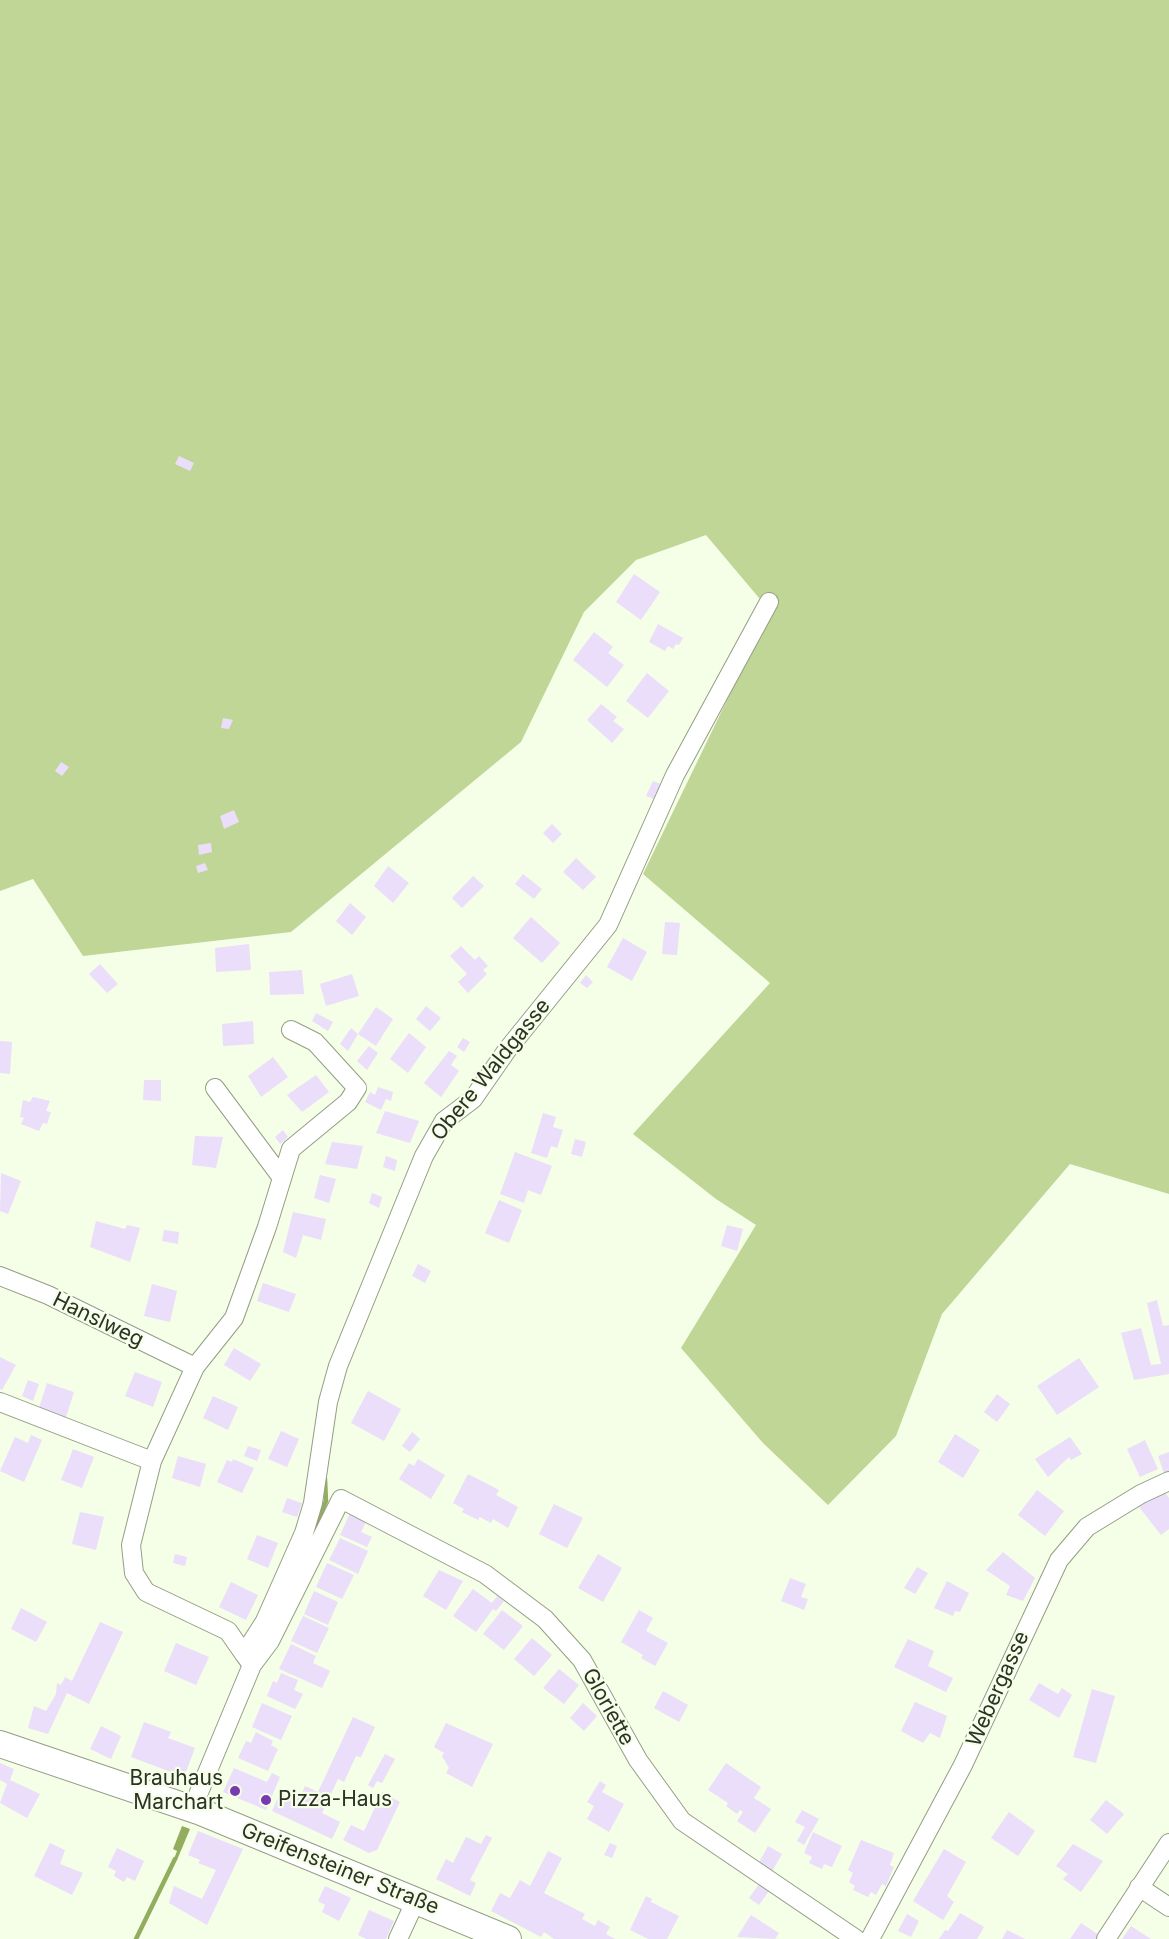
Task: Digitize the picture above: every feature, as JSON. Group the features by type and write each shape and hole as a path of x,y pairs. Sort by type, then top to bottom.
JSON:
{"main road":[{"name":"Greifensteiner Straße","path":"0,1743 192,1809 508,1939"}],"street":[{"name":"Obere Waldgasse","path":"192,1809 248,1660 304,1533 313,1503 328,1402 338,1366 423,1156 444,1121 473,1099 507,1050 609,925 675,775 769,602"},
{"path":"248,1660 228,1631 146,1592 134,1573 131,1545 152,1461 195,1367 234,1318 291,1149 348,1102 357,1088 315,1042 291,1030"},
{"path":"215,1088 282,1178"},
{"name":"Hanslweg","path":"0,1276 48,1295 195,1367"},
{"path":"0,1402 152,1461"},
{"name":"Webergasse","path":"870,1939 963,1766 1059,1560 1087,1527 1141,1494 1169,1481"},
{"name":"Obere Waldgasse","path":"248,1660 270,1641 341,1499"},
{"name":"Gloriette","path":"341,1499 484,1574 545,1619 582,1660 638,1760 682,1821 856,1939"},
{"path":"1106,1939 1169,1843"},
{"path":"1139,1887 1169,1907"},
{"path":"398,1939 416,1900"}],"shaded area":[{"path":"0,0 1169,0 1169,1194 1070,1164 942,1314 896,1436 828,1505 763,1443 681,1348 756,1225 716,1199 633,1134 770,983 643,874 770,611 706,535 636,560 584,612 521,742 291,932 83,956 33,879 0,891"},
{"path":"182,1826 190,1829 177,1860 174,1859 177,1851 173,1849"}],"building":[{"path":"179,456 194,463 190,471 175,464"},
{"path":"634,574 660,592 641,620 616,602"},
{"path":"658,624 683,638 679,645 676,644 673,649 668,646 665,651 649,642"},
{"path":"594,632 613,647 608,653 624,665 607,687 573,660"},
{"path":"647,673 669,691 648,718 626,701"},
{"path":"601,704 617,717 613,721 624,729 612,743 587,720"},
{"path":"223,718 233,720 229,729 221,728"},
{"path":"61,762 69,767 62,776 55,771"},
{"path":"653,781 666,786 659,801 646,796"},
{"path":"234,810 239,822 224,829 220,816"},
{"path":"552,824 562,834 553,843 543,833"},
{"path":"211,843 212,852 199,855 198,845"},
{"path":"576,858 596,877 583,890 563,872"},
{"path":"205,863 208,870 198,873 196,866"},
{"path":"388,866 409,883 393,903 374,886"},
{"path":"523,874 542,889 534,899 515,884"},
{"path":"473,876 484,886 462,908 452,898"},
{"path":"350,903 366,917 352,935 336,921"},
{"path":"531,917 560,943 542,963 513,938"},
{"path":"665,922 680,923 677,955 662,954"},
{"path":"623,938 647,952 632,981 607,967"},
{"path":"249,944 251,970 216,972 215,948"},
{"path":"461,946 475,960 479,956 488,966 483,970 487,974 468,993 458,982 467,974 450,956"},
{"path":"100,964 118,984 107,993 89,974"},
{"path":"302,970 304,994 270,995 269,972"},
{"path":"352,974 359,996 326,1006 320,984"},
{"path":"586,975 593,982 587,988 580,983"},
{"path":"426,1006 441,1018 430,1031 416,1019"},
{"path":"376,1007 393,1019 376,1046 358,1034"},
{"path":"316,1013 333,1022 328,1031 312,1021"},
{"path":"253,1021 254,1044 223,1046 222,1024"},
{"path":"351,1028 358,1034 348,1051 340,1044"},
{"path":"409,1033 426,1047 408,1073 390,1059"},
{"path":"463,1038 470,1042 464,1052 457,1047"},
{"path":"0,1041 12,1042 10,1074 0,1073"},
{"path":"369,1046 378,1053 367,1070 357,1061"},
{"path":"449,1051 457,1056 451,1065 459,1071 441,1097 424,1083"},
{"path":"273,1057 288,1077 261,1097 248,1076"},
{"path":"316,1075 329,1092 302,1112 287,1095"},
{"path":"144,1080 161,1080 161,1101 143,1100"},
{"path":"378,1087 393,1092 391,1101 386,1099 381,1110 365,1102 370,1092 375,1095"},
{"path":"33,1097 50,1101 46,1111 51,1112 47,1124 43,1123 39,1131 21,1124 24,1118 20,1117 23,1100 30,1102"},
{"path":"385,1111 419,1121 410,1143 376,1133"},
{"path":"543,1113 556,1117 553,1127 563,1130 557,1148 551,1146 547,1158 531,1153"},
{"path":"283,1130 288,1137 280,1144 275,1137"},
{"path":"195,1136 223,1137 216,1168 192,1165"},
{"path":"575,1139 586,1142 582,1157 571,1154"},
{"path":"332,1142 363,1146 357,1169 325,1164"},
{"path":"515,1152 552,1166 541,1195 528,1190 524,1203 500,1194"},
{"path":"386,1156 397,1160 395,1171 383,1167"},
{"path":"1,1173 21,1181 8,1214 0,1211"},
{"path":"320,1175 336,1179 329,1203 314,1198"},
{"path":"372,1193 382,1197 379,1208 369,1203"},
{"path":"499,1200 522,1210 509,1243 485,1233"},
{"path":"293,1212 326,1219 321,1240 303,1235 296,1258 283,1252"},
{"path":"96,1221 125,1229 127,1225 140,1228 130,1262 90,1247"},
{"path":"727,1225 743,1229 737,1251 721,1246"},
{"path":"164,1230 179,1232 178,1244 162,1241"},
{"path":"418,1264 431,1271 425,1283 412,1276"},
{"path":"263,1283 296,1294 289,1312 257,1301"},
{"path":"152,1284 177,1291 170,1322 144,1316"},
{"path":"1157,1300 1163,1326 1169,1325 1169,1374 1134,1380 1121,1333 1141,1328 1151,1365 1161,1364 1147,1303"},
{"path":"234,1348 261,1364 250,1381 224,1365"},
{"path":"0,1357 16,1365 2,1390 0,1389"},
{"path":"1079,1358 1099,1387 1057,1415 1037,1386"},
{"path":"135,1372 162,1382 153,1407 125,1396"},
{"path":"28,1380 39,1384 33,1401 22,1396"},
{"path":"47,1383 74,1392 65,1420 38,1411"},
{"path":"368,1391 401,1409 384,1441 351,1423"},
{"path":"997,1394 1010,1404 997,1422 984,1412"},
{"path":"213,1396 238,1407 228,1430 203,1418"},
{"path":"281,1431 299,1439 287,1467 268,1459"},
{"path":"412,1432 420,1439 410,1452 402,1446"},
{"path":"955,1434 980,1450 963,1478 938,1462"},
{"path":"31,1435 42,1440 24,1482 0,1471 15,1437 28,1443"},
{"path":"1070,1437 1082,1454 1071,1460 1069,1457 1048,1477 1035,1459"},
{"path":"1145,1440 1158,1469 1140,1477 1127,1449"},
{"path":"248,1446 261,1450 257,1461 244,1456"},
{"path":"73,1449 94,1457 82,1488 61,1480"},
{"path":"1169,1452 1169,1471 1164,1473 1158,1456"},
{"path":"178,1456 206,1464 200,1487 172,1478"},
{"path":"233,1459 254,1468 242,1493 217,1482 227,1460 232,1462"},
{"path":"418,1459 445,1475 431,1499 399,1479 409,1463 414,1466"},
{"path":"468,1474 499,1490 496,1495 518,1507 508,1528 493,1519 491,1523 480,1517 478,1520 462,1512 464,1509 453,1503"},
{"path":"1162,1489 1169,1498 1169,1529 1161,1535 1139,1507"},
{"path":"1037,1490 1064,1511 1045,1536 1018,1515"},
{"path":"287,1498 302,1503 297,1517 282,1512"},
{"path":"554,1504 583,1518 567,1548 539,1534"},
{"path":"80,1512 104,1517 96,1550 72,1544"},
{"path":"350,1513 367,1520 361,1532 372,1537 367,1547 340,1535"},
{"path":"257,1535 278,1543 268,1568 247,1559"},
{"path":"340,1538 368,1551 358,1574 329,1560"},
{"path":"1003,1552 1035,1578 1023,1601 1006,1595 1010,1586 986,1570"},
{"path":"175,1554 187,1557 185,1566 173,1563"},
{"path":"598,1554 622,1568 603,1602 578,1588"},
{"path":"327,1563 354,1575 342,1599 316,1587"},
{"path":"917,1567 928,1573 915,1594 904,1588"},
{"path":"439,1570 463,1581 446,1610 423,1596"},
{"path":"790,1578 806,1584 801,1597 808,1599 804,1610 781,1601"},
{"path":"947,1581 969,1593 960,1612 955,1611 953,1616 934,1608"},
{"path":"231,1582 258,1595 246,1620 219,1607"},
{"path":"473,1589 492,1603 497,1596 504,1601 496,1611 493,1609 476,1632 453,1616"},
{"path":"314,1591 338,1602 328,1625 304,1614"},
{"path":"21,1608 47,1622 36,1642 11,1629"},
{"path":"502,1610 523,1626 504,1650 483,1634"},
{"path":"639,1610 653,1618 646,1631 668,1643 655,1666 641,1658 643,1655 621,1642"},
{"path":"303,1616 329,1628 317,1653 291,1641"},
{"path":"100,1622 123,1632 89,1704 67,1693 48,1734 28,1728 34,1706 46,1711 56,1694 57,1683 61,1685 65,1677 72,1681"},
{"path":"532,1638 552,1655 534,1676 514,1659"},
{"path":"908,1639 934,1651 928,1666 953,1678 946,1692 894,1667"},
{"path":"176,1643 209,1657 196,1685 164,1671"},
{"path":"291,1644 316,1656 313,1663 330,1671 322,1688 279,1669"},
{"path":"559,1669 579,1685 564,1704 543,1688"},
{"path":"281,1673 298,1680 294,1690 303,1694 295,1709 267,1696 273,1681 277,1683"},
{"path":"1039,1683 1058,1694 1062,1688 1072,1695 1059,1718 1029,1700"},
{"path":"1092,1689 1115,1696 1096,1763 1073,1757"},
{"path":"663,1691 688,1705 679,1722 654,1708"},
{"path":"915,1702 947,1716 940,1738 930,1733 923,1743 901,1731"},
{"path":"262,1703 292,1716 281,1740 252,1727"},
{"path":"583,1703 597,1716 584,1731 570,1718"},
{"path":"353,1717 375,1727 361,1757 356,1756 344,1782 338,1779 322,1813 340,1822 332,1839 272,1811 279,1795 293,1802 296,1796 300,1797 305,1786 318,1792"},
{"path":"144,1722 171,1732 168,1738 195,1748 184,1777 131,1757"},
{"path":"446,1723 493,1744 472,1787 446,1773 449,1768 442,1756 444,1753 434,1747"},
{"path":"101,1726 121,1736 111,1759 90,1749"},
{"path":"256,1732 273,1741 271,1745 278,1749 268,1771 238,1758 246,1741 251,1743"},
{"path":"385,1754 395,1759 382,1783 377,1781 373,1788 368,1785"},
{"path":"0,1763 14,1769 10,1780 40,1794 27,1818 0,1803 7,1784 0,1780"},
{"path":"726,1763 761,1787 754,1798 771,1809 755,1833 737,1821 743,1812 740,1810 737,1814 726,1806 728,1803 708,1790"},
{"path":"234,1768 267,1782 272,1773 280,1777 266,1810 223,1792"},
{"path":"600,1781 606,1785 602,1792 624,1804 609,1832 587,1819 594,1806 587,1802"},
{"path":"382,1792 400,1802 377,1850 369,1853 343,1840 351,1825 364,1831"},
{"path":"1106,1800 1124,1814 1107,1834 1090,1820"},
{"path":"802,1810 819,1819 804,1845 797,1841 805,1827 795,1822"},
{"path":"1009,1812 1035,1831 1018,1856 991,1838"},
{"path":"198,1831 243,1849 207,1925 169,1903 174,1886 202,1899 216,1870 198,1863 200,1860 188,1855"},
{"path":"813,1832 842,1846 832,1867 824,1864 822,1869 809,1863 812,1857 804,1853"},
{"path":"486,1835 492,1838 470,1880 476,1883 470,1896 436,1879 446,1859 453,1863 466,1837 481,1844"},
{"path":"861,1840 894,1853 890,1865 894,1867 886,1886 882,1884 876,1895 871,1892 868,1897 853,1890 855,1886 849,1882 853,1873 848,1870"},
{"path":"50,1843 65,1850 60,1864 83,1873 72,1895 34,1876"},
{"path":"610,1843 617,1846 612,1858 604,1855"},
{"path":"1073,1844 1103,1861 1081,1892 1063,1879 1068,1874 1056,1866"},
{"path":"768,1846 782,1854 771,1873 757,1866"},
{"path":"117,1848 144,1861 135,1881 127,1877 124,1882 114,1876 116,1871 108,1867"},
{"path":"944,1849 966,1862 947,1896 954,1902 943,1920 913,1901"},
{"path":"548,1851 562,1858 544,1893 585,1914 582,1919 595,1926 598,1920 610,1927 606,1934 615,1939 554,1939 544,1932 541,1937 491,1911 500,1893 510,1898 520,1880 530,1886"},
{"path":"759,1884 769,1891 759,1905 749,1898"},
{"path":"325,1886 351,1898 339,1921 322,1912 325,1905 318,1901"},
{"path":"646,1896 652,1899 651,1902 679,1916 667,1939 648,1939 630,1930"},
{"path":"369,1910 394,1921 386,1939 366,1939 358,1935"},
{"path":"960,1913 984,1927 977,1939 939,1939 945,1930 948,1931"},
{"path":"907,1914 919,1921 911,1937 898,1931"},
{"path":"751,1915 779,1933 775,1939 737,1937"},
{"path":"1081,1923 1099,1935 1096,1939 1070,1939"},
{"path":"1131,1926 1151,1939 1122,1939"},
{"path":"1007,1930 1025,1939 1002,1939"}],"waterway":[{"path":"312,1536 326,1501 325,1479"},
{"path":"136,1939 175,1859"}],"place":[{"name":"Brauhaus Marchart","path":"235,1791"},
{"name":"Pizza-Haus","path":"266,1800"}]}
